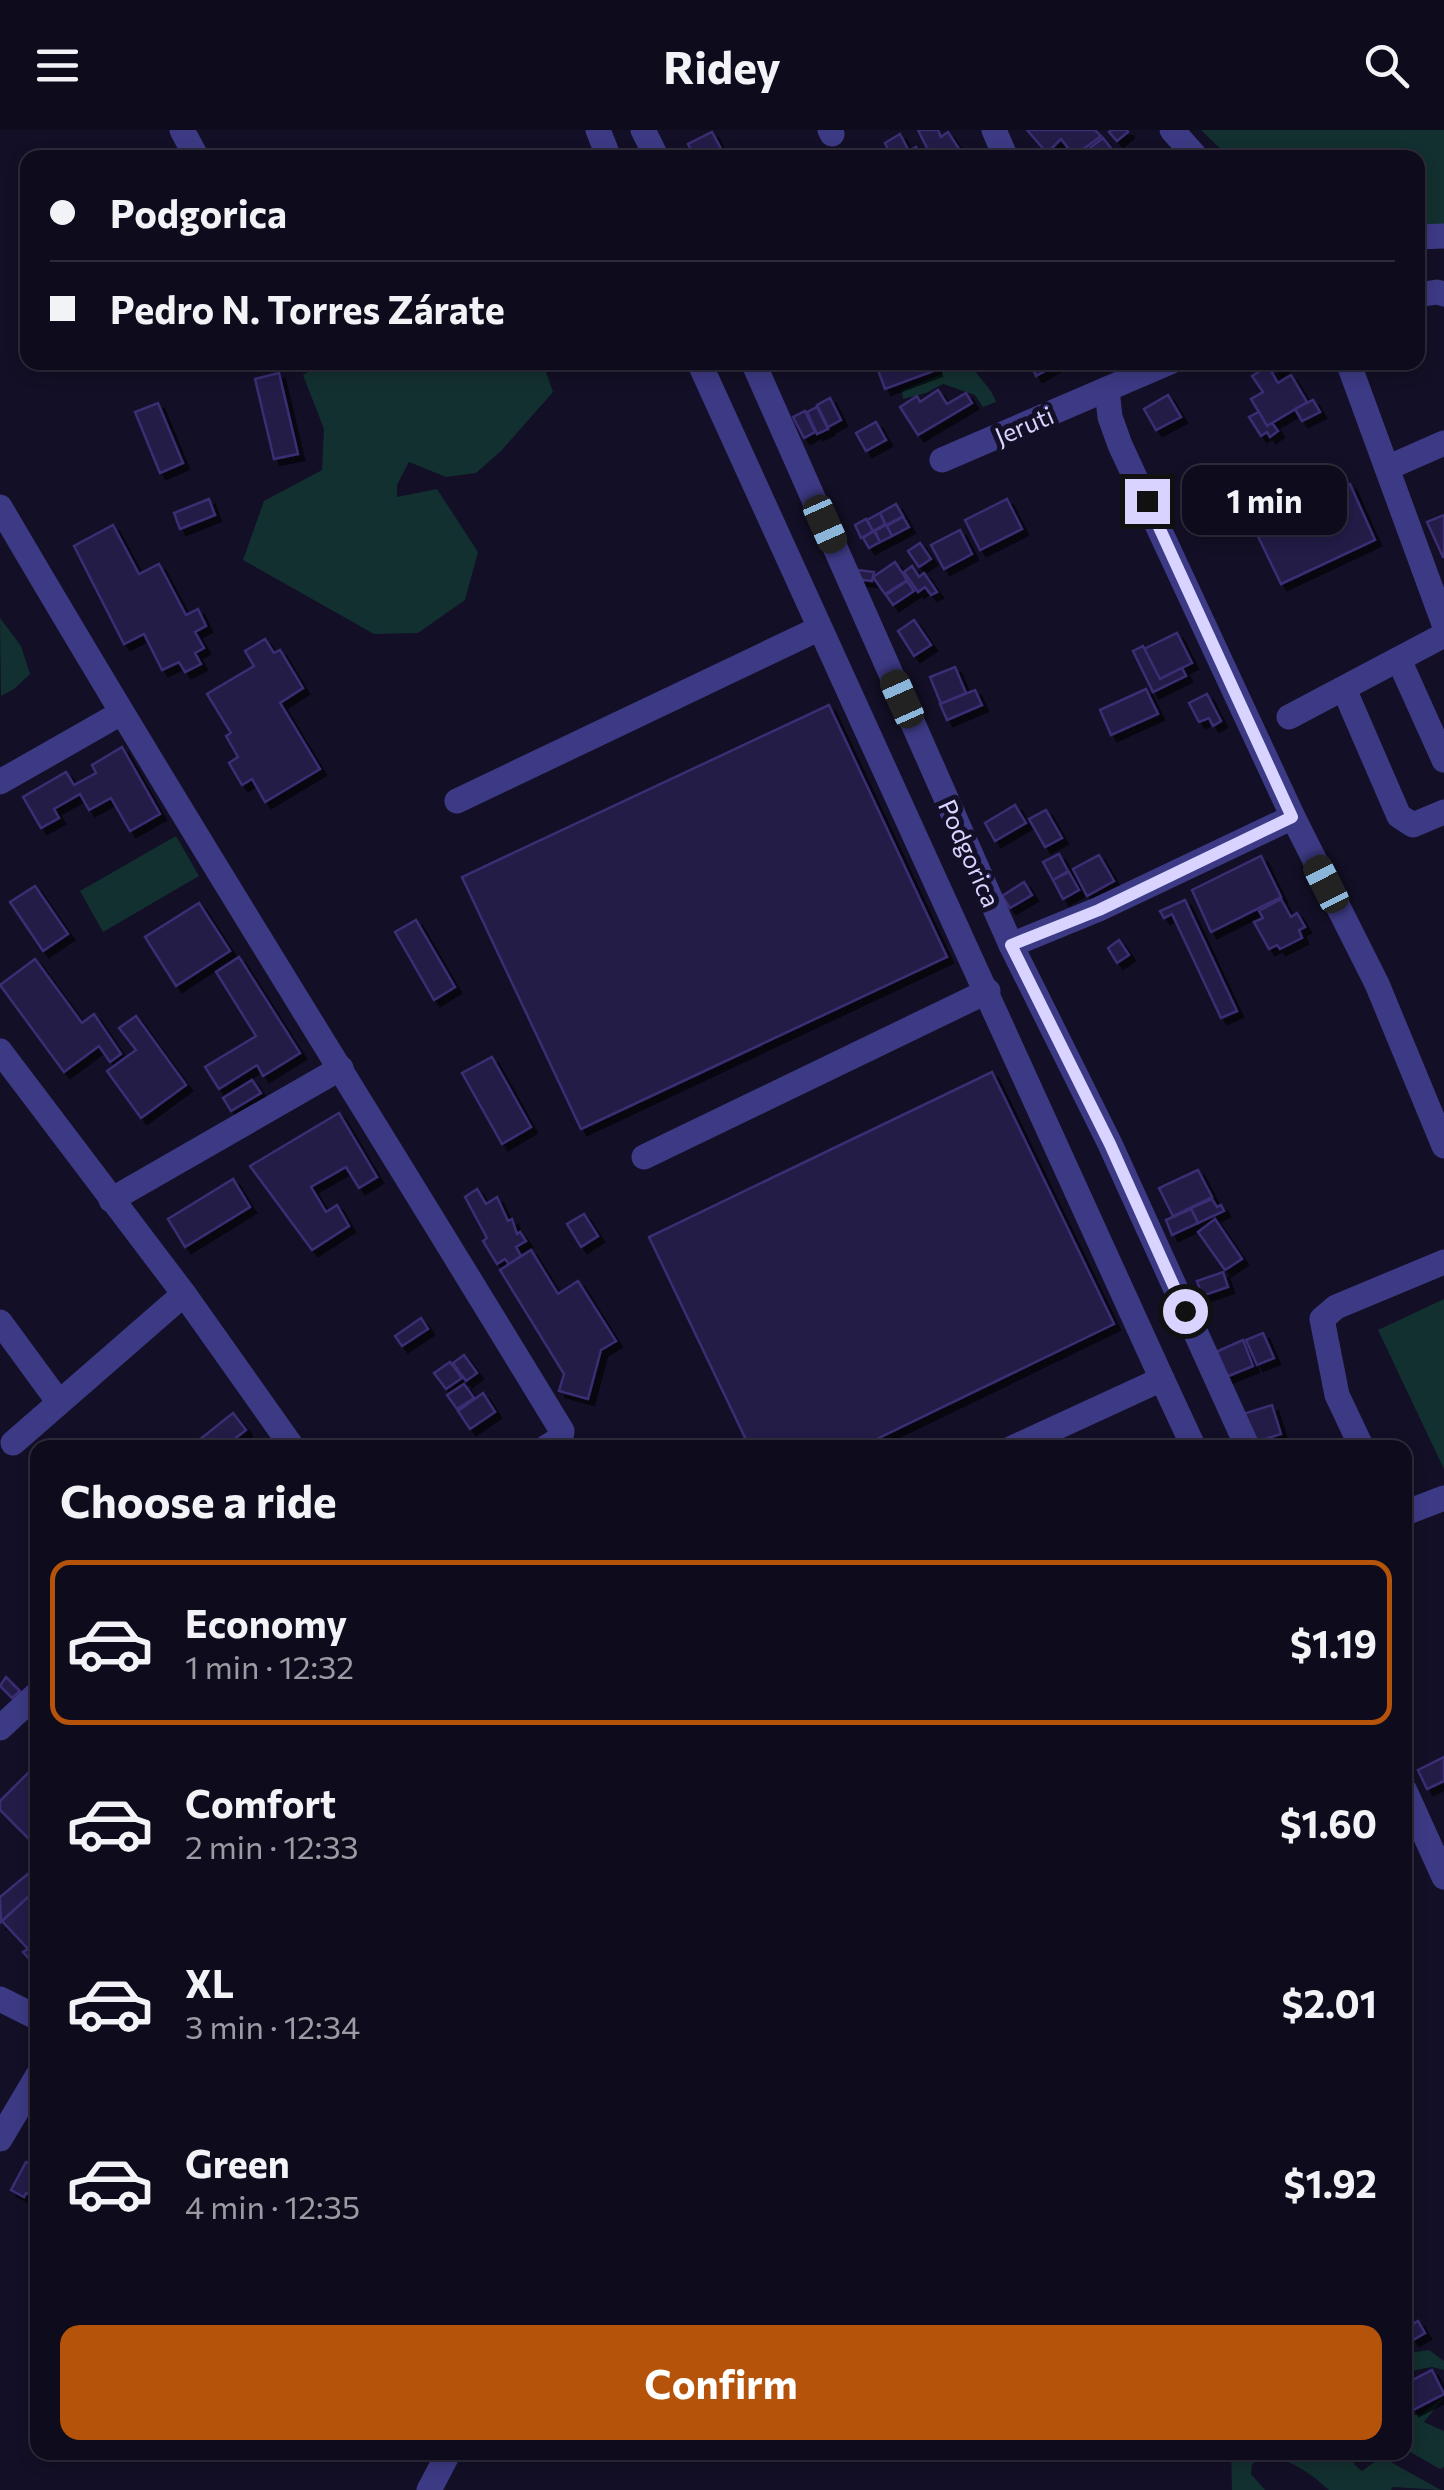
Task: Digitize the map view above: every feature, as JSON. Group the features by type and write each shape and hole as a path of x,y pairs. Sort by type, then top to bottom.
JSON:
{"street":[{"path":"1172,130 1190,150"},
{"path":"703,370 1190,1440"},
{"name":"Podgorica","path":"757,370 1011,945 1110,1144 1244,1440"},
{"name":"Jeruti","path":"942,460 1151,370"},
{"path":"1351,370 1444,624"},
{"path":"1106,389 1120,445 1292,817 1377,984 1444,1146"},
{"path":"1387,468 1444,443"},
{"path":"0,507 121,713 562,1431 558,1440"},
{"path":"457,801 818,630"},
{"path":"1289,717 1444,635"},
{"path":"1399,660 1444,760"},
{"path":"1344,689 1399,816 1413,825 1444,812"},
{"path":"0,782 121,713"},
{"path":"1011,945 1099,910 1292,817"},
{"path":"644,1157 988,991"},
{"path":"0,1051 184,1294 287,1440"},
{"path":"111,1200 341,1068"},
{"path":"1358,1440 1337,1394 1322,1319 1336,1307 1444,1262"},
{"path":"12,1443 184,1294"},
{"path":"0,1322 58,1401"},
{"path":"1029,1440 1162,1379"},
{"path":"1412,1510 1444,1498"},
{"path":"0,1728 30,1700"},
{"path":"1412,1806 1444,1877"},
{"path":"0,1998 30,2014"},
{"path":"0,2138 30,2088"},
{"path":"429,2490 445,2460"}],"green space":[{"path":"1201,130 1444,130 1444,226 1425,227 1425,150 1222,150"},
{"path":"312,370 545,370 553,392 476,473 446,477 409,462 397,485 397,497 437,489 478,552 465,600 418,633 374,634 243,560 264,501 322,470 324,429 303,375"},
{"path":"943,370 975,370 996,402 983,407 975,395 943,384 903,399 902,390 942,374"},
{"path":"0,618 21,646 30,674 1,696"},
{"path":"176,836 199,876 103,932 80,891"},
{"path":"1444,1299 1444,1469 1378,1330"},
{"path":"1429,2350 1444,2361 1444,2370 1432,2367 1412,2371 1412,2353"},
{"path":"1444,2397 1424,2422 1444,2431 1444,2467 1440,2469 1412,2453 1412,2415 1421,2415"},
{"path":"1231,2460 1256,2460 1251,2474 1265,2490 1232,2490"},
{"path":"1282,2460 1352,2460 1362,2471 1377,2460 1387,2460 1441,2490 1329,2490 1297,2466"}],"building":[{"path":"918,130 938,130 941,137 948,132 960,150 928,150"},
{"path":"1027,130 1095,130 1101,136 1082,150 1069,150 1061,139 1050,150 1044,150"},
{"path":"712,132 722,150 691,150 688,144"},
{"path":"1109,132 1128,132 1117,141"},
{"path":"900,134 908,150 888,150 885,143"},
{"path":"1103,138 1113,150 1087,150"},
{"path":"878,370 936,370 885,389"},
{"path":"1270,370 1278,383 1291,375 1307,402 1267,426 1251,399 1263,392 1252,376"},
{"path":"279,373 298,454 274,459 255,379"},
{"path":"938,390 947,404 966,393 972,403 918,435 900,407 917,396 920,402"},
{"path":"1168,395 1181,417 1156,430 1144,409"},
{"path":"830,398 841,420 828,427 817,405"},
{"path":"1313,400 1320,412 1302,421 1295,409"},
{"path":"158,403 183,463 160,473 135,412"},
{"path":"817,407 828,429 817,434 807,412"},
{"path":"805,411 815,432 804,438 793,417"},
{"path":"1259,412 1267,426 1272,423 1278,431 1270,437 1267,432 1261,436 1249,417"},
{"path":"876,422 886,440 866,451 856,433"},
{"path":"1350,484 1375,540 1281,584 1254,528"},
{"path":"209,499 215,515 180,529 174,513"},
{"path":"1007,499 1022,529 980,550 965,520"},
{"path":"896,504 903,516 886,525 880,513"},
{"path":"880,513 885,524 873,531 867,520"},
{"path":"1444,515 1444,557 1443,557 1427,522"},
{"path":"903,517 909,527 892,536 887,526"},
{"path":"866,519 873,531 861,538 855,525"},
{"path":"113,525 139,574 159,564 186,615 198,609 206,626 195,632 204,648 195,653 201,664 185,672 179,662 162,670 144,634 124,644 74,546"},
{"path":"886,525 892,536 880,542 875,531"},
{"path":"960,530 972,554 944,569 931,545"},
{"path":"874,531 880,542 869,548 863,538"},
{"path":"920,543 931,559 919,567 908,551"},
{"path":"895,562 907,580 885,594 873,577"},
{"path":"912,566 919,577 924,573 937,592 931,595 925,587 918,592 904,572"},
{"path":"857,570 874,572 872,581 856,579"},
{"path":"907,581 914,591 893,605 886,595"},
{"path":"914,620 931,645 914,656 898,631"},
{"path":"1177,633 1192,663 1159,679 1144,649"},
{"path":"265,639 274,653 280,650 303,688 280,703 320,769 265,802 252,779 242,785 229,763 238,757 226,736 231,733 207,694 254,666 245,651"},
{"path":"1143,646 1160,679 1182,668 1186,676 1153,692 1133,651"},
{"path":"955,667 966,693 941,704 930,677"},
{"path":"1146,689 1158,714 1111,735 1100,710"},
{"path":"975,690 982,705 947,720 940,704"},
{"path":"1207,694 1221,721 1213,726 1209,718 1199,722 1189,703"},
{"path":"829,705 947,957 581,1129 462,877"},
{"path":"122,747 160,814 130,831 111,798 89,810 80,794 54,809 59,818 41,828 23,797 66,772 74,785 96,773 92,765"},
{"path":"1015,805 1026,823 995,841 985,823"},
{"path":"1046,810 1062,838 1045,847 1029,819"},
{"path":"1059,854 1068,871 1053,880 1043,862"},
{"path":"1099,855 1114,881 1087,896 1073,869"},
{"path":"1261,856 1281,897 1211,932 1192,890"},
{"path":"1069,872 1079,890 1063,899 1053,880"},
{"path":"1024,882 1032,895 1010,908 1002,896"},
{"path":"35,886 68,934 43,951 10,902"},
{"path":"1281,899 1291,917 1297,913 1305,927 1299,930 1302,938 1280,949 1277,945 1269,949 1254,922 1263,918 1259,911"},
{"path":"1185,900 1237,1011 1221,1018 1172,914 1164,918 1160,911"},
{"path":"199,903 230,951 176,986 145,937"},
{"path":"416,920 455,987 434,1000 395,932"},
{"path":"1119,940 1129,955 1117,963 1108,948"},
{"path":"239,957 300,1053 263,1076 257,1065 219,1089 205,1067 256,1036 216,972"},
{"path":"35,959 82,1023 94,1014 121,1054 110,1062 99,1046 64,1072 0,985"},
{"path":"136,1016 186,1085 141,1118 107,1071 136,1050 119,1028"},
{"path":"492,1057 531,1127 502,1144 462,1073"},
{"path":"992,1072 1114,1324 875,1440 746,1440 649,1237"},
{"path":"252,1080 261,1093 231,1111 223,1098"},
{"path":"339,1113 377,1177 359,1188 346,1167 311,1187 326,1212 337,1205 349,1226 312,1250 250,1166"},
{"path":"1198,1170 1212,1197 1173,1216 1159,1188"},
{"path":"233,1179 250,1207 185,1247 168,1219"},
{"path":"477,1189 486,1204 497,1197 508,1221 512,1219 517,1234 520,1232 526,1241 516,1247 521,1256 509,1264 505,1259 497,1264 483,1241 487,1238 465,1197"},
{"path":"1212,1199 1224,1211 1198,1223 1191,1208"},
{"path":"1191,1209 1198,1223 1172,1235 1166,1220"},
{"path":"584,1214 598,1236 581,1247 567,1224"},
{"path":"1215,1219 1242,1259 1225,1270 1198,1232"},
{"path":"531,1250 558,1294 578,1281 616,1341 601,1350 588,1399 559,1391 564,1374 500,1270"},
{"path":"1223,1272 1228,1287 1202,1296 1197,1281"},
{"path":"421,1318 428,1329 402,1346 395,1336"},
{"path":"1263,1333 1274,1358 1257,1365 1246,1340"},
{"path":"1243,1340 1253,1366 1226,1377 1216,1352"},
{"path":"464,1355 477,1373 466,1381 453,1363"},
{"path":"450,1362 462,1378 446,1389 434,1373"},
{"path":"464,1384 474,1398 457,1409 447,1395"},
{"path":"483,1393 495,1412 470,1429 458,1411"},
{"path":"1272,1405 1281,1434 1252,1440 1243,1414"},
{"path":"233,1413 246,1430 233,1440 199,1440"},
{"path":"6,1677 20,1691 12,1698 0,1686"},
{"path":"1444,1757 1444,1781 1427,1789 1418,1770"},
{"path":"30,1771 30,1840 0,1810 0,1801"},
{"path":"30,1872 30,1895 1,1922 0,1897"},
{"path":"30,1895 30,1960 23,1952 28,1949 2,1921"},
{"path":"26,2162 30,2164 30,2195 26,2193 24,2197 11,2190"},
{"path":"1418,2321 1425,2333 1413,2340 1412,2338 1412,2324"},
{"path":"1432,2370 1444,2394 1413,2410 1412,2380"}],"route":[{"path":"1147,501 1292,817 1099,910 1011,945 1110,1144 1185,1311"}]}
